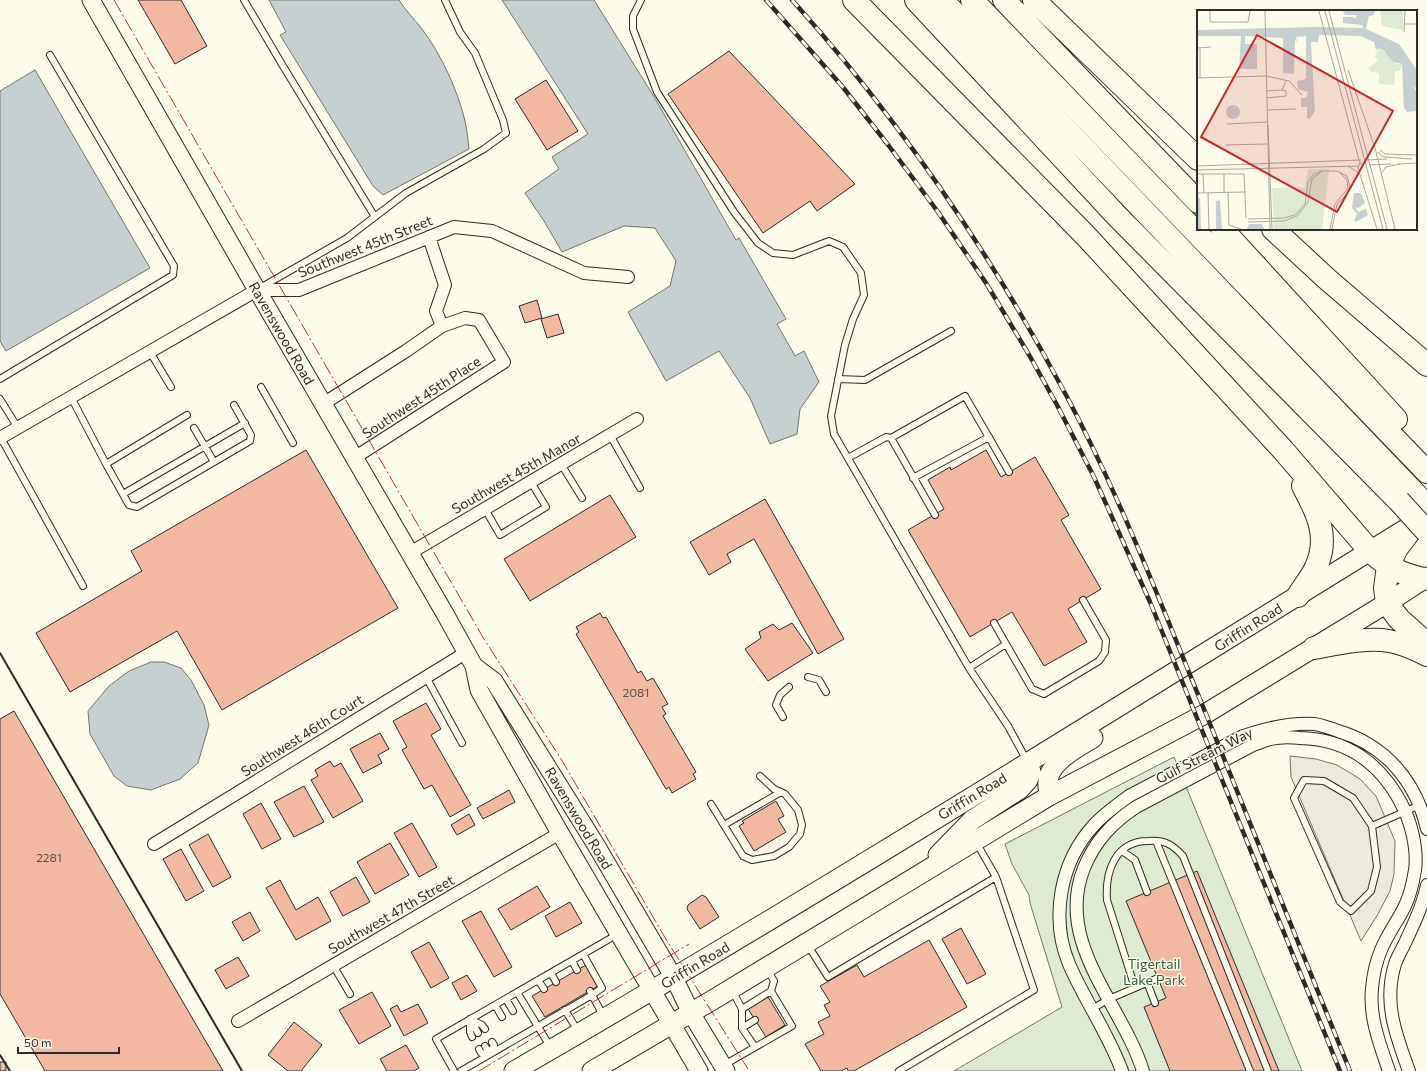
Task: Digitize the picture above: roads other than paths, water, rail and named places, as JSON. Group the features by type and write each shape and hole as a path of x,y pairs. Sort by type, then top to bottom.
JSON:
{"highway":[{"path":"854,0 1085,235 1283,450 1370,551 1388,566 1404,575 1425,578"},
{"path":"916,0 1116,215 1418,511"},
{"path":"942,0 1418,511"},
{"path":"972,0 1427,472"},
{"path":"1004,0 1197,201"},
{"path":"1034,0 1197,158"},
{"path":"1223,230 1427,453"},
{"path":"1274,230 1327,279 1427,365"},
{"path":"1283,450 1314,507 1321,527 1322,548 1316,568 1298,596"},
{"path":"1418,511 1388,566 1385,588 1387,603 1399,619 1427,644"},
{"path":"1314,648 1347,642 1388,640 1407,645 1427,655"}],"main road":[{"name":"Griffin Road","path":"514,1071 674,978 1298,596 1370,551 1418,511"},
{"path":"592,1071 731,989 1049,796 1198,718 1387,603 1425,578"},
{"path":"1049,796 1048,780 1054,767 1071,751 1115,723 1128,701"},
{"path":"919,875 972,820 1020,789 1028,780 1031,772 1028,762"}],"street":[{"name":"Ravenswood Road","path":"91,0 354,458 410,552 470,659 479,690 699,1071"},
{"name":"Southwest 45th Street","path":"257,290 299,290 454,227 492,231 584,273 628,277"},
{"path":"323,404 442,326 436,311 445,284 429,237"},
{"path":"0,438 257,290"},
{"name":"Southwest 45th Place","path":"354,458 504,362 479,320 465,318 442,326"},
{"name":"Southwest 45th Manor","path":"410,552 637,419"},
{"name":"Ravenswood Road","path":"470,659 494,681 596,845 674,978 691,1013 724,1068"},
{"name":"Southwest 46th Court","path":"154,844 426,677 470,659"},
{"name":"Gulf Stream Way","path":"1122,1071 1114,1050 1078,984 1064,949 1059,918 1062,889 1070,860 1084,837 1103,816 1129,796 1243,736 1272,727 1315,724 1348,734 1377,749 1388,759 1410,786 1420,805 1427,829"},
{"name":"Gulf Stream Way","path":"1143,1071 1134,1047 1089,961 1082,944 1076,912 1077,891 1084,866 1096,843 1108,828 1136,807 1253,745 1270,739 1286,737 1320,739 1337,744 1366,760 1378,769 1387,780 1396,792 1406,811 1414,839 1415,868 1412,888 1404,908 1381,950 1375,970 1372,990 1372,1011 1375,1028 1389,1071"},
{"name":"Southwest 47th Street","path":"238,1021 560,832"},
{"path":"1409,1071 1394,1028 1390,1006 1391,983 1396,964 1417,916 1427,885"}],"lane":[{"path":"244,0 374,217"},
{"path":"257,290 347,238 406,193 484,149 506,133 503,120 475,53 460,32 445,0"},
{"path":"640,0 633,16 633,29 657,92 734,212 758,243 773,253 793,255 829,242 843,247 861,273 864,295 853,319 845,345 831,416 834,434 969,668 1008,726 1028,762"},
{"path":"0,379 173,275 174,266 50,55"},
{"path":"838,379 865,380 951,331"},
{"path":"150,352 171,387"},
{"path":"261,387 293,442"},
{"path":"848,458 886,437 891,438 965,396 1009,472"},
{"path":"71,397 129,505 137,507 250,441 252,435 234,404"},
{"path":"0,399 18,428"},
{"path":"106,464 186,414"},
{"path":"123,494 245,423"},
{"path":"194,428 214,462"},
{"path":"610,435 640,488"},
{"path":"913,478 989,437"},
{"path":"0,438 83,586"},
{"path":"891,438 934,515"},
{"path":"561,464 582,498"},
{"path":"485,509 500,535 546,507 531,482"},
{"path":"994,623 1032,689 1044,694 1099,661 1105,652 1106,640 1083,600"},
{"path":"969,668 1006,644"},
{"path":"426,677 462,743"},
{"path":"808,677 819,680 826,692"},
{"path":"783,717 776,705 780,695 789,687"},
{"path":"711,804 743,856 752,860 774,856 789,847 800,834 802,825 798,810 785,794 774,789 760,776"},
{"path":"1304,780 1324,781 1353,798 1372,826 1378,867 1371,891 1351,911 1340,902 1294,798 1304,780"},
{"path":"724,825 781,792"},
{"path":"1372,826 1420,805"},
{"path":"899,1071 1034,990 996,877 975,840"},
{"path":"1134,988 1107,900 1106,886 1108,875 1114,860 1126,847 1140,841 1166,842 1176,848 1183,856 1268,1071"},
{"path":"1156,841 1250,1071"},
{"path":"1122,851 1135,860 1147,892"},
{"path":"806,943 828,976 996,877"},
{"path":"454,1071 436,1040 618,933"},
{"path":"461,1071 526,1033 558,1012 602,988 583,954"},
{"path":"572,961 577,970"},
{"path":"333,965 350,994"},
{"path":"742,1009 770,991 774,981 767,967"},
{"path":"551,973 556,982"},
{"path":"1092,1009 1109,999 1158,978"},
{"path":"538,980 544,989"},
{"path":"1147,982 1155,1002"},
{"path":"731,989 742,1009 742,1028 755,1047"},
{"path":"724,1068 755,1047 792,1026 777,1007 770,991"},
{"path":"517,992 552,1050"},
{"path":"591,993 605,1018"},
{"path":"506,999 513,1011"},
{"path":"495,1005 502,1017"},
{"path":"568,1007 579,1033"},
{"path":"470,1019 482,1025 485,1029"},
{"path":"470,1019 475,1035"},
{"path":"742,1028 755,1020"},
{"path":"522,1026 526,1033"},
{"path":"511,1033 514,1039"},
{"path":"490,1054 494,1045 492,1042"},
{"path":"482,1047 481,1052 490,1054"}],"railway":[{"path":"766,0 842,86 938,212 986,283 1057,405 1094,477 1150,602 1340,1071"},
{"path":"792,0 869,92 941,189 975,239 1007,291 1066,395 1105,473 1140,553 1350,1071"}],"park label":[{"name":"Tigertail Lake Park","path":"1154,972"}]}
